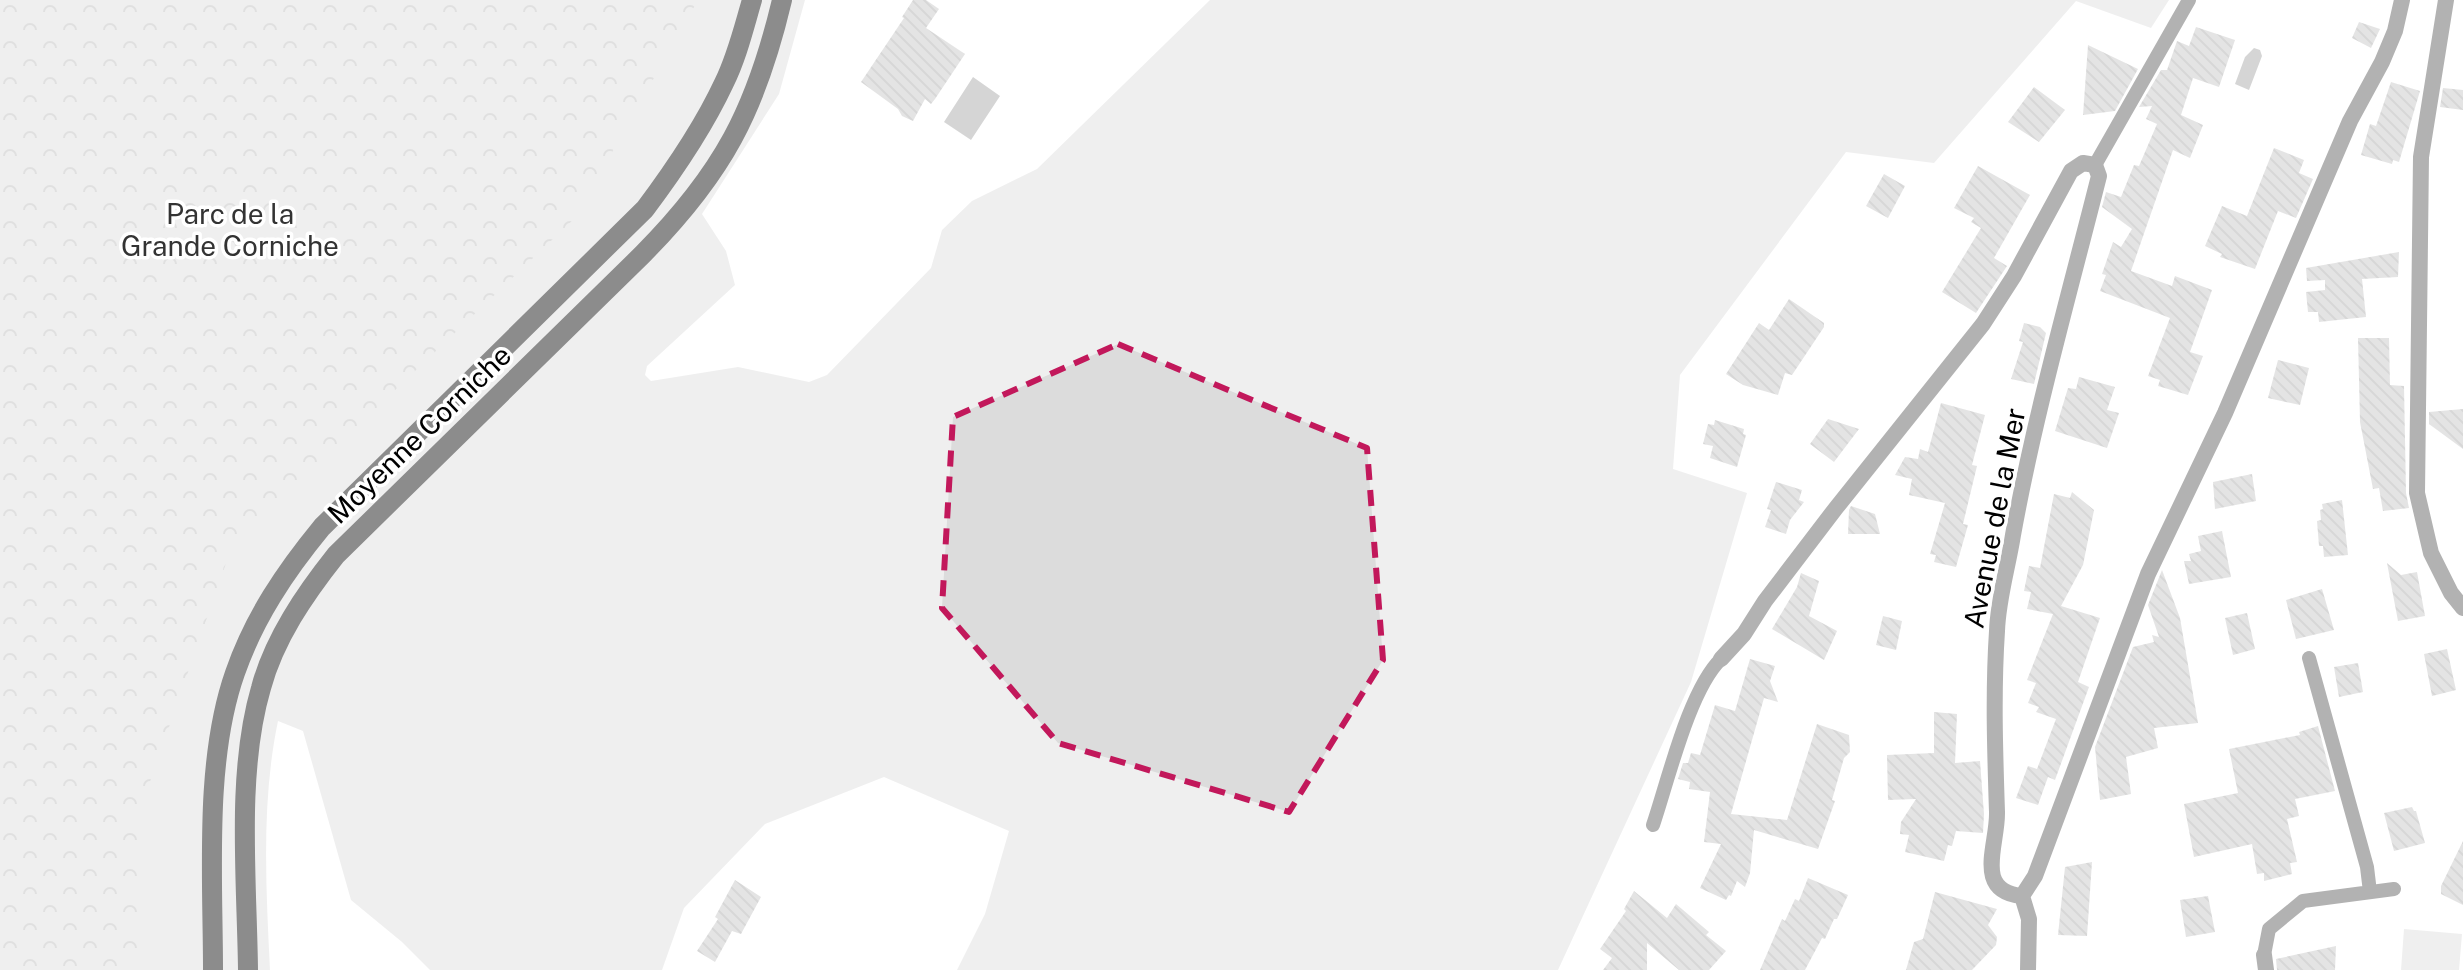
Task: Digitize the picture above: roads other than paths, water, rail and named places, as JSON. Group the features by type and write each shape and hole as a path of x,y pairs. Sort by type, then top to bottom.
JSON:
{"main road":[{"name":"Moyenne Corniche","path":"213,970 216,778 222,718 239,661 270,597 290,566 322,527 645,209 677,167 726,80 752,0"},
{"name":"Moyenne Corniche","path":"248,970 246,842 251,733 261,686 296,611 336,555 654,242 704,186 753,99 782,0"}],"street":[{"path":"2028,970 2029,919 2022,896 2035,876 2148,574 2225,413 2350,121 2382,62 2395,31 2402,0"},
{"path":"2446,0 2421,157 2417,493 2431,553 2451,593 2463,608"},
{"path":"1721,659 1744,634 1765,601 1828,519 1983,324 2014,276 2071,171 2083,163 2095,165"},
{"name":"Avenue de la Mer","path":"2022,896 2007,894 1997,886 1991,872 1997,819 1997,628 2023,478 2099,176 2095,165"}],"lane":[{"path":"2095,165 2189,0"},
{"path":"2309,658 2367,867 2370,892"},
{"path":"1653,825 1696,694 1710,670 1721,659"},
{"path":"2265,963 2269,929 2303,901 2394,889"}],"park label":[{"name":"Parc de la Grande Corniche","path":"230,229"}]}
